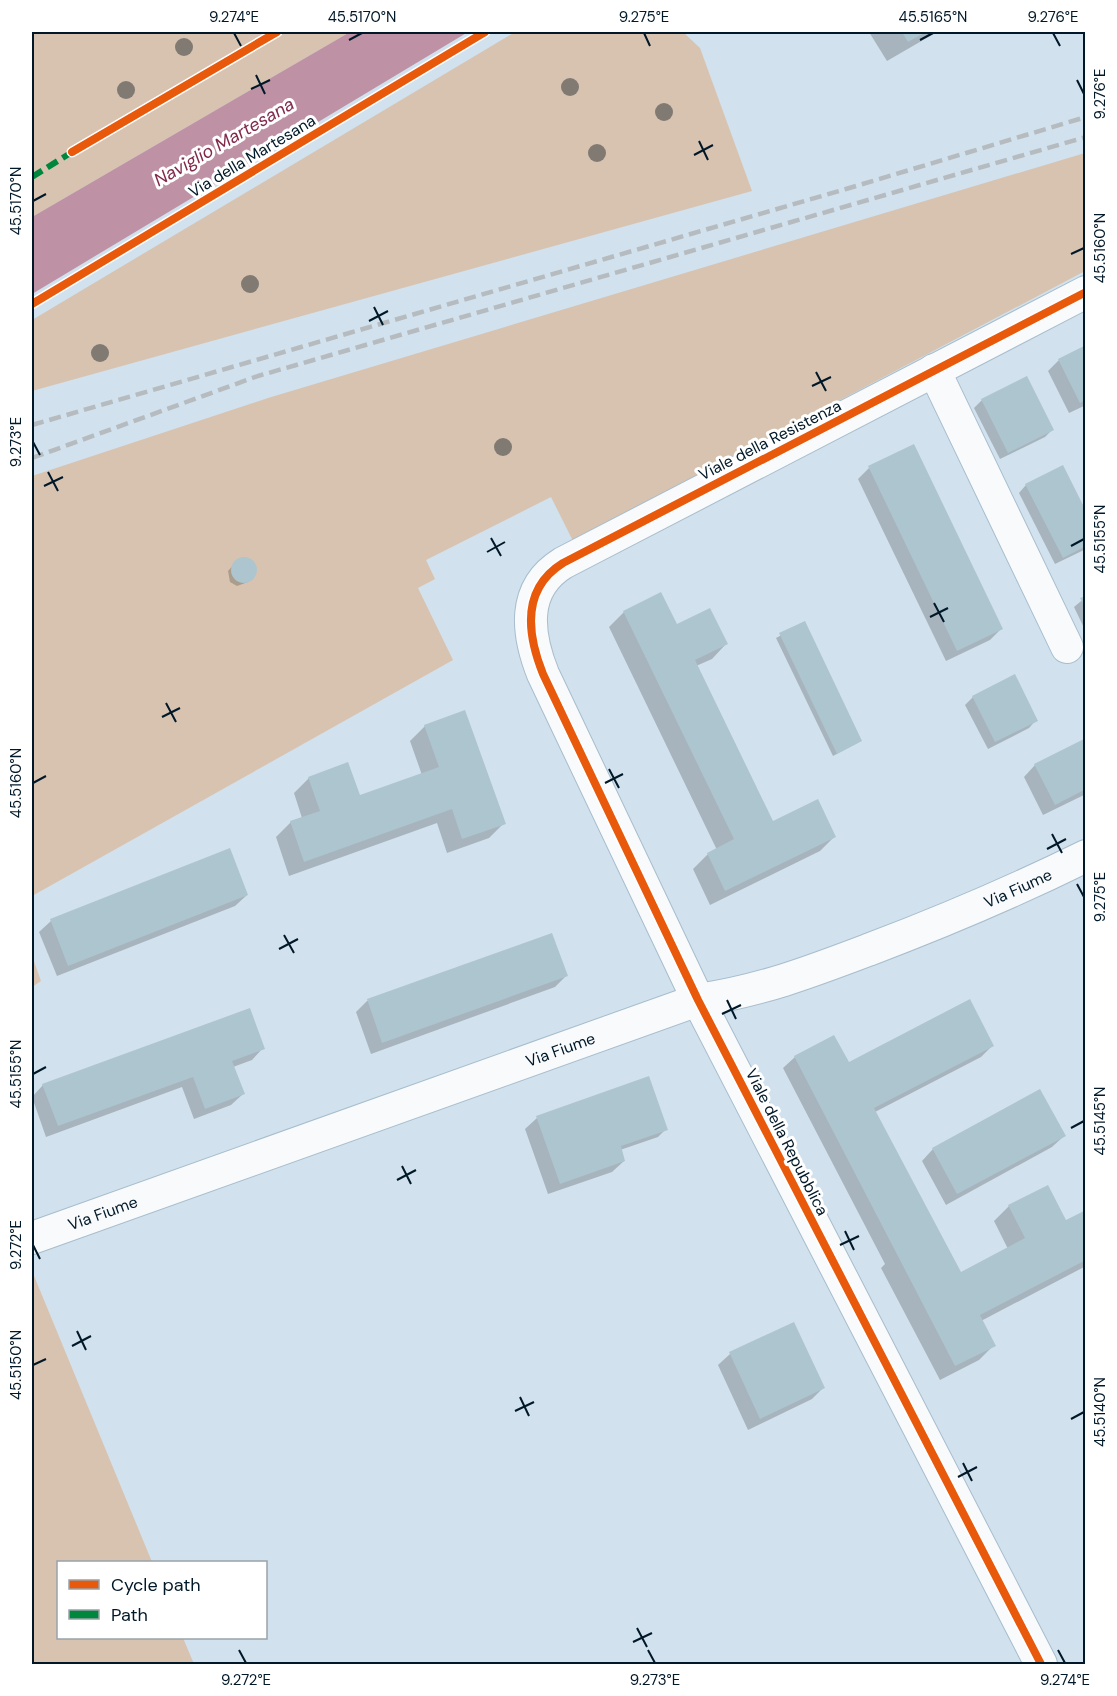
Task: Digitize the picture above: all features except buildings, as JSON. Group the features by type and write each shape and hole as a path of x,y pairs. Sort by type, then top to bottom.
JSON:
{"street":[{"name":"Viale della Resistenza","path":"536,658 530,635 531,613 542,583 553,569 1086,292"},
{"path":"934,370 1067,647"},
{"name":"Viale della Repubblica","path":"536,658 698,1000 1041,1665"},
{"name":"Via Fiume","path":"32,1238 698,1000 758,989 790,979 972,909 1086,856"}],"shaded area":[{"path":"32,32 350,32 32,217"},
{"path":"515,32 683,32 700,48 752,191 32,391 32,320"},
{"path":"1085,153 1085,271 573,541 551,497 426,560 435,579 418,588 453,660 32,896 32,476 268,398"},
{"path":"32,956 41,981 32,987"},
{"path":"32,1271 152,1561 57,1561 57,1639 183,1639 194,1664 32,1664"}],"water":[{"name":"Naviglio Martesana","path":"350,32 468,32 32,294 32,217"}],"railway":[{"path":"32,425 1086,117"},
{"path":"32,458 258,376 1086,137"}],"marked path":[{"path":"32,177 72,152"}],"cycle path":[{"path":"72,152 277,32"},
{"name":"Via della Martesana","path":"32,304 485,32"},
{"path":"1041,1664 698,1000 543,674 533,643 531,613 540,586 549,574 563,563 1086,292"}]}
